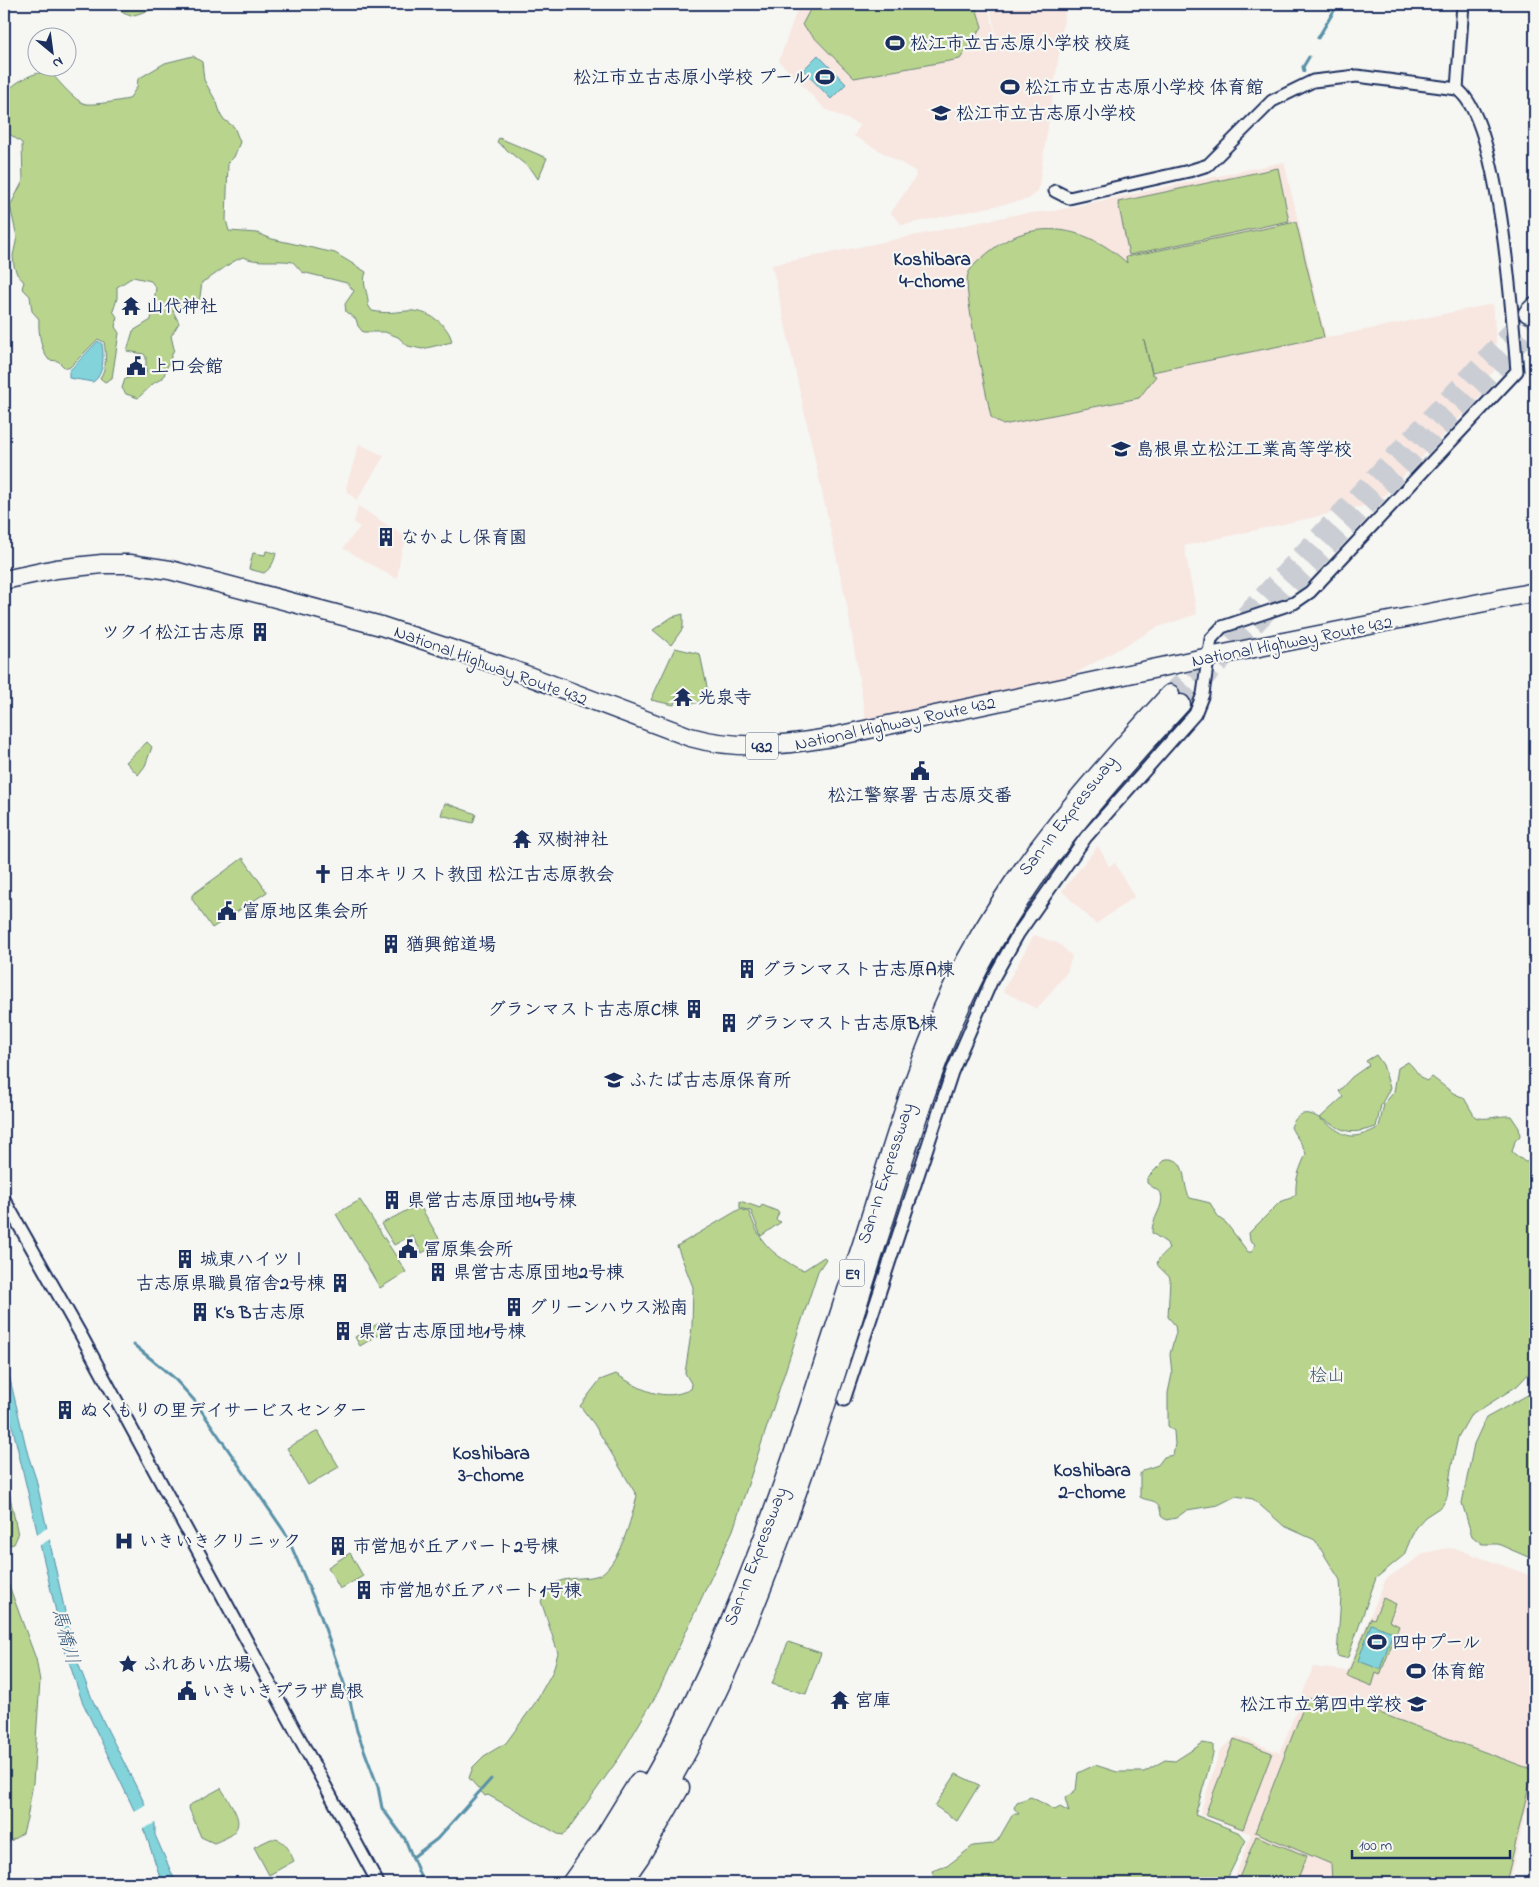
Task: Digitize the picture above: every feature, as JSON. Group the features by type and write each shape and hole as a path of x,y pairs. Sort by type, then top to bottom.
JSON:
{"highway":[{"name":"National Highway Route 432","path":"4,580 56,569 102,564 130,564 170,570 381,626 502,666 690,737 735,746 783,745 827,738 1209,657 1535,592"},
{"name":"San-In Expressway","path":"586,1883 637,1808 670,1752 733,1618 794,1454 902,1119 945,1005 991,916 1021,873 1088,784 1175,699 1033,881 999,932 959,1011 916,1123 808,1458 748,1620 714,1697 683,1759 651,1816 605,1883"},
{"path":"571,1883 606,1834 668,1731 762,1544"},
{"path":"622,1883 664,1818 702,1743 731,1671 748,1620"}],"street":[{"path":"1457,89 1463,4"},
{"path":"844,1400 952,1072 991,982 1018,934 1086,837 1195,714 1203,694 1211,639 1222,627 1294,603 1310,592 1517,371 1509,271 1485,141 1480,122 1470,104 1457,89 1357,76 1313,81 1272,101 1220,154 1201,168 1069,198 1055,191"},
{"path":"4,1199 81,1334 378,1883"}],"shaded area":[{"name":"松江市立古志原小学校","path":"799,4 987,4 1001,53 989,4 1066,4 1061,39 1009,51 1061,41 1038,191 1029,199 902,225 891,213 916,176 915,171 854,136 860,125 825,109 779,61"},
{"name":"島根県立松江工業高等学校","path":"1284,162 1326,338 1493,304 1497,356 1500,365 1478,387 1482,395 1377,503 1184,546 1197,614 1158,627 1072,675 1016,691 869,723 866,721 847,605 772,265 1019,214 1054,211"},
{"path":"359,444 384,456 357,500 348,493 346,488"},
{"path":"358,506 407,538 401,552 397,579 343,548 360,527 354,523"},
{"path":"1098,846 1109,866 1115,863 1134,897 1096,924 1062,891"},
{"path":"1034,935 1059,944 1072,956 1067,972 1037,1009 1003,991"},
{"name":"松江市立第四中学校","path":"1448,1548 1457,1549 1535,1577 1535,1770 1509,1883 1233,1883 1251,1834 1200,1814 1220,1750 1237,1736 1280,1753 1313,1667 1347,1671 1386,1579 1425,1553"}],"green space":[{"path":"119,4 169,4 131,16 123,13"},
{"name":"松江市立古志原小学校 校庭","path":"813,4 975,4 982,27 960,59 854,78 802,25"},
{"path":"193,56 202,62 204,80 217,103 222,118 234,127 240,142 234,157 228,163 226,220 229,231 257,233 272,239 335,253 366,272 365,285 368,305 372,311 386,313 422,312 436,319 446,329 452,342 422,349 408,346 398,337 385,332 363,332 358,326 356,319 346,312 345,304 354,291 347,283 302,272 293,262 261,261 243,257 202,282 199,304 189,309 180,306 173,311 179,323 171,336 174,349 163,378 154,383 138,398 126,394 122,388 125,379 146,373 146,357 144,354 127,351 133,331 151,320 156,288 151,281 133,277 117,287 117,299 113,311 117,317 115,327 119,333 112,378 105,382 100,378 104,370 105,356 104,342 98,339 69,368 64,367 58,361 49,360 41,341 39,319 32,311 30,296 22,288 24,282 17,274 14,266 13,256 17,237 10,206 23,181 22,143 4,130 4,95 13,86 28,76 56,78 72,95 86,104 129,99 137,87 138,79 165,63"},
{"path":"499,138 547,158 538,179 532,170 497,142"},
{"path":"1278,168 1289,221 1129,255 1118,202"},
{"path":"1296,222 1324,337 1152,372 1144,340 1152,374 1156,376 1139,398 1003,425 991,417 968,300 967,284 969,271 974,265 1006,241 1024,233 1041,230 1060,230 1095,241 1111,250 1127,263 1126,257"},
{"path":"266,551 276,553 269,569 264,573 249,569 253,553 265,555"},
{"path":"683,614 683,628 671,645 653,630 672,617"},
{"path":"675,648 700,654 710,701 687,704 690,693 678,690 674,705 651,700"},
{"path":"147,742 152,747 145,766 138,775 126,762"},
{"path":"445,803 476,814 473,823 441,815"},
{"path":"243,858 267,892 212,928 192,899 192,895"},
{"path":"1376,1055 1383,1065 1390,1088 1381,1105 1376,1127 1352,1132 1341,1129 1320,1118 1343,1097 1339,1091 1352,1077 1369,1065 1366,1061"},
{"name":"桧山","path":"1408,1062 1426,1081 1432,1077 1453,1093 1464,1098 1475,1117 1511,1116 1519,1128 1520,1136 1515,1141 1512,1152 1525,1162 1535,1161 1535,1367 1517,1386 1470,1416 1458,1437 1447,1497 1442,1506 1425,1517 1415,1528 1404,1555 1376,1578 1348,1657 1345,1658 1337,1656 1341,1596 1340,1580 1315,1540 1284,1526 1253,1499 1236,1496 1218,1505 1187,1510 1176,1518 1166,1520 1161,1516 1157,1503 1140,1497 1140,1474 1143,1470 1158,1465 1164,1457 1173,1455 1175,1444 1174,1431 1168,1426 1168,1393 1172,1374 1170,1354 1176,1332 1175,1325 1168,1317 1170,1278 1158,1264 1159,1259 1169,1249 1167,1243 1152,1233 1162,1198 1161,1193 1147,1183 1147,1178 1166,1159 1178,1162 1190,1198 1210,1203 1219,1218 1226,1223 1248,1252 1252,1252 1255,1244 1250,1240 1249,1233 1280,1202 1296,1194 1297,1178 1306,1154 1291,1127 1297,1117 1304,1114 1312,1115 1337,1130 1353,1136 1374,1130 1379,1127 1384,1104 1394,1092 1398,1068"},
{"path":"360,1200 406,1272 380,1288 336,1214"},
{"path":"740,1201 760,1208 762,1205 779,1212 776,1220 781,1222 761,1236 751,1211 740,1208"},
{"path":"419,1204 441,1242 422,1253 412,1235 394,1245 381,1224"},
{"path":"740,1209 749,1212 755,1228 767,1246 778,1256 793,1265 804,1270 824,1257 826,1259 818,1271 733,1530 658,1692 619,1758 564,1835 558,1834 488,1795 485,1796 469,1778 473,1767 484,1756 506,1743 535,1703 553,1671 558,1653 541,1601 557,1582 596,1576 604,1572 611,1564 623,1542 632,1516 637,1496 594,1424 580,1406 600,1380 616,1374 643,1389 661,1394 671,1395 691,1389 692,1385 685,1373 692,1327 693,1287 677,1246"},
{"path":"381,1322 386,1330 360,1346 355,1337"},
{"path":"1535,1391 1535,1560 1498,1544 1482,1544 1472,1536 1462,1503 1474,1444 1486,1418"},
{"path":"318,1431 339,1467 308,1485 287,1448"},
{"path":"4,1468 18,1535 14,1544 9,1545 4,1540"},
{"path":"350,1553 363,1576 340,1589 328,1567"},
{"path":"4,1572 36,1659 40,1681 33,1783 27,1818 23,1833 9,1842 4,1842"},
{"name":"四中プール","path":"1383,1598 1396,1604 1389,1621 1399,1626 1380,1675 1376,1673 1372,1686 1347,1676 1371,1618 1374,1619"},
{"path":"788,1642 821,1653 806,1694 772,1684"},
{"path":"1307,1698 1342,1707 1350,1702 1533,1770 1506,1883 1332,1883 1331,1864 1255,1832"},
{"path":"1234,1739 1272,1753 1243,1829 1205,1815"},
{"path":"1203,1743 1213,1745 1213,1754 1195,1815 1240,1833 1246,1840 1225,1883 937,1883 932,1871 947,1866 973,1846 992,1844 998,1840 1013,1814 1019,1814 1014,1808 1017,1802 1031,1797 1055,1810 1060,1807 1069,1812 1065,1798 1076,1790 1078,1773 1095,1765 1117,1772 1144,1772 1165,1760 1175,1761"},
{"path":"956,1774 979,1785 957,1821 935,1806"},
{"path":"221,1788 238,1820 237,1827 233,1832 226,1838 214,1843 201,1837 188,1806"},
{"path":"1256,1836 1307,1856 1296,1883 1237,1883"},
{"path":"271,1839 280,1840 288,1849 294,1861 269,1875 254,1847"}],"water":[{"name":"松江市立古志原小学校 プール","path":"818,55 846,84 831,99 803,70"},
{"path":"98,341 102,344 103,359 97,379 93,382 69,378 69,371"},
{"name":"馬橋川","path":"4,1354 28,1455 36,1479 74,1653 93,1701 155,1824 155,1835 176,1883 162,1883 146,1835 82,1701 65,1650 4,1391"},
{"path":"1371,1624 1393,1632 1380,1669 1358,1661"}],"pier":[{"path":"49,1527 52,1538 37,1547 35,1535"},
{"path":"147,1804 157,1822 141,1830 133,1812"}],"waterway":[{"path":"1318,38 1338,4"},
{"path":"1304,71 1303,67 1309,57"},
{"path":"134,1345 173,1377 194,1400 286,1534 319,1611 350,1701 357,1731 378,1787 382,1808 405,1839 423,1883"},
{"path":"413,1857 437,1839 491,1779"},
{"path":"533,1883 536,1880"}],"tunnel":[{"path":"1170,694 1528,313"},
{"path":"1181,704 1535,327"}],"place":[{"name":"松江市立古志原小学校 校庭","path":"895,43"},
{"name":"松江市立古志原小学校 プール","path":"825,77"},
{"name":"松江市立古志原小学校 体育館","path":"1010,87"},
{"name":"松江市立古志原小学校","path":"941,113"},
{"name":"山代神社","path":"131,306"},
{"name":"上口会館","path":"136,366"},
{"name":"島根県立松江工業高等学校","path":"1121,449"},
{"name":"なかよし保育園","path":"386,537"},
{"name":"ツクイ松江古志原","path":"260,632"},
{"name":"光泉寺","path":"683,697"},
{"name":"松江警察署 古志原交番","path":"920,771"},
{"name":"双樹神社","path":"522,839"},
{"name":"日本キリスト教団 松江古志原教会","path":"323,874"},
{"name":"富原地区集会所","path":"227,911"},
{"name":"猶興館道場","path":"391,944"},
{"name":"グランマスト古志原A棟","path":"747,969"},
{"name":"グランマスト古志原C棟","path":"694,1009"},
{"name":"グランマスト古志原B棟","path":"729,1023"},
{"name":"ふたば古志原保育所","path":"614,1080"},
{"name":"県営古志原団地4号棟","path":"392,1200"},
{"name":"冨原集会所","path":"408,1249"},
{"name":"城東ハイツⅠ","path":"185,1259"},
{"name":"県営古志原団地2号棟","path":"438,1272"},
{"name":"古志原県職員宿舎2号棟","path":"340,1283"},
{"name":"グリーンハウス淞南","path":"514,1307"},
{"name":"K‘s B古志原","path":"200,1312"},
{"name":"県営古志原団地1号棟","path":"343,1331"},
{"name":"ぬくもりの里デイサービスセンター","path":"65,1410"},
{"name":"いきいきクリニック","path":"124,1541"},
{"name":"市営旭が丘アパート2号棟","path":"338,1546"},
{"name":"市営旭が丘アパート1号棟","path":"364,1590"},
{"name":"四中プール","path":"1377,1642"},
{"name":"ふれあい広場","path":"128,1664"},
{"name":"体育館","path":"1416,1671"},
{"name":"いきいきプラザ島根","path":"187,1691"},
{"name":"宮庫","path":"840,1700"},
{"name":"松江市立第四中学校","path":"1417,1704"}],"district":[{"name":"Koshibara 4-chome","path":"932,269"},
{"name":"Koshibara 3-chome","path":"491,1463"},
{"name":"Koshibara 2-chome","path":"1092,1480"}]}
